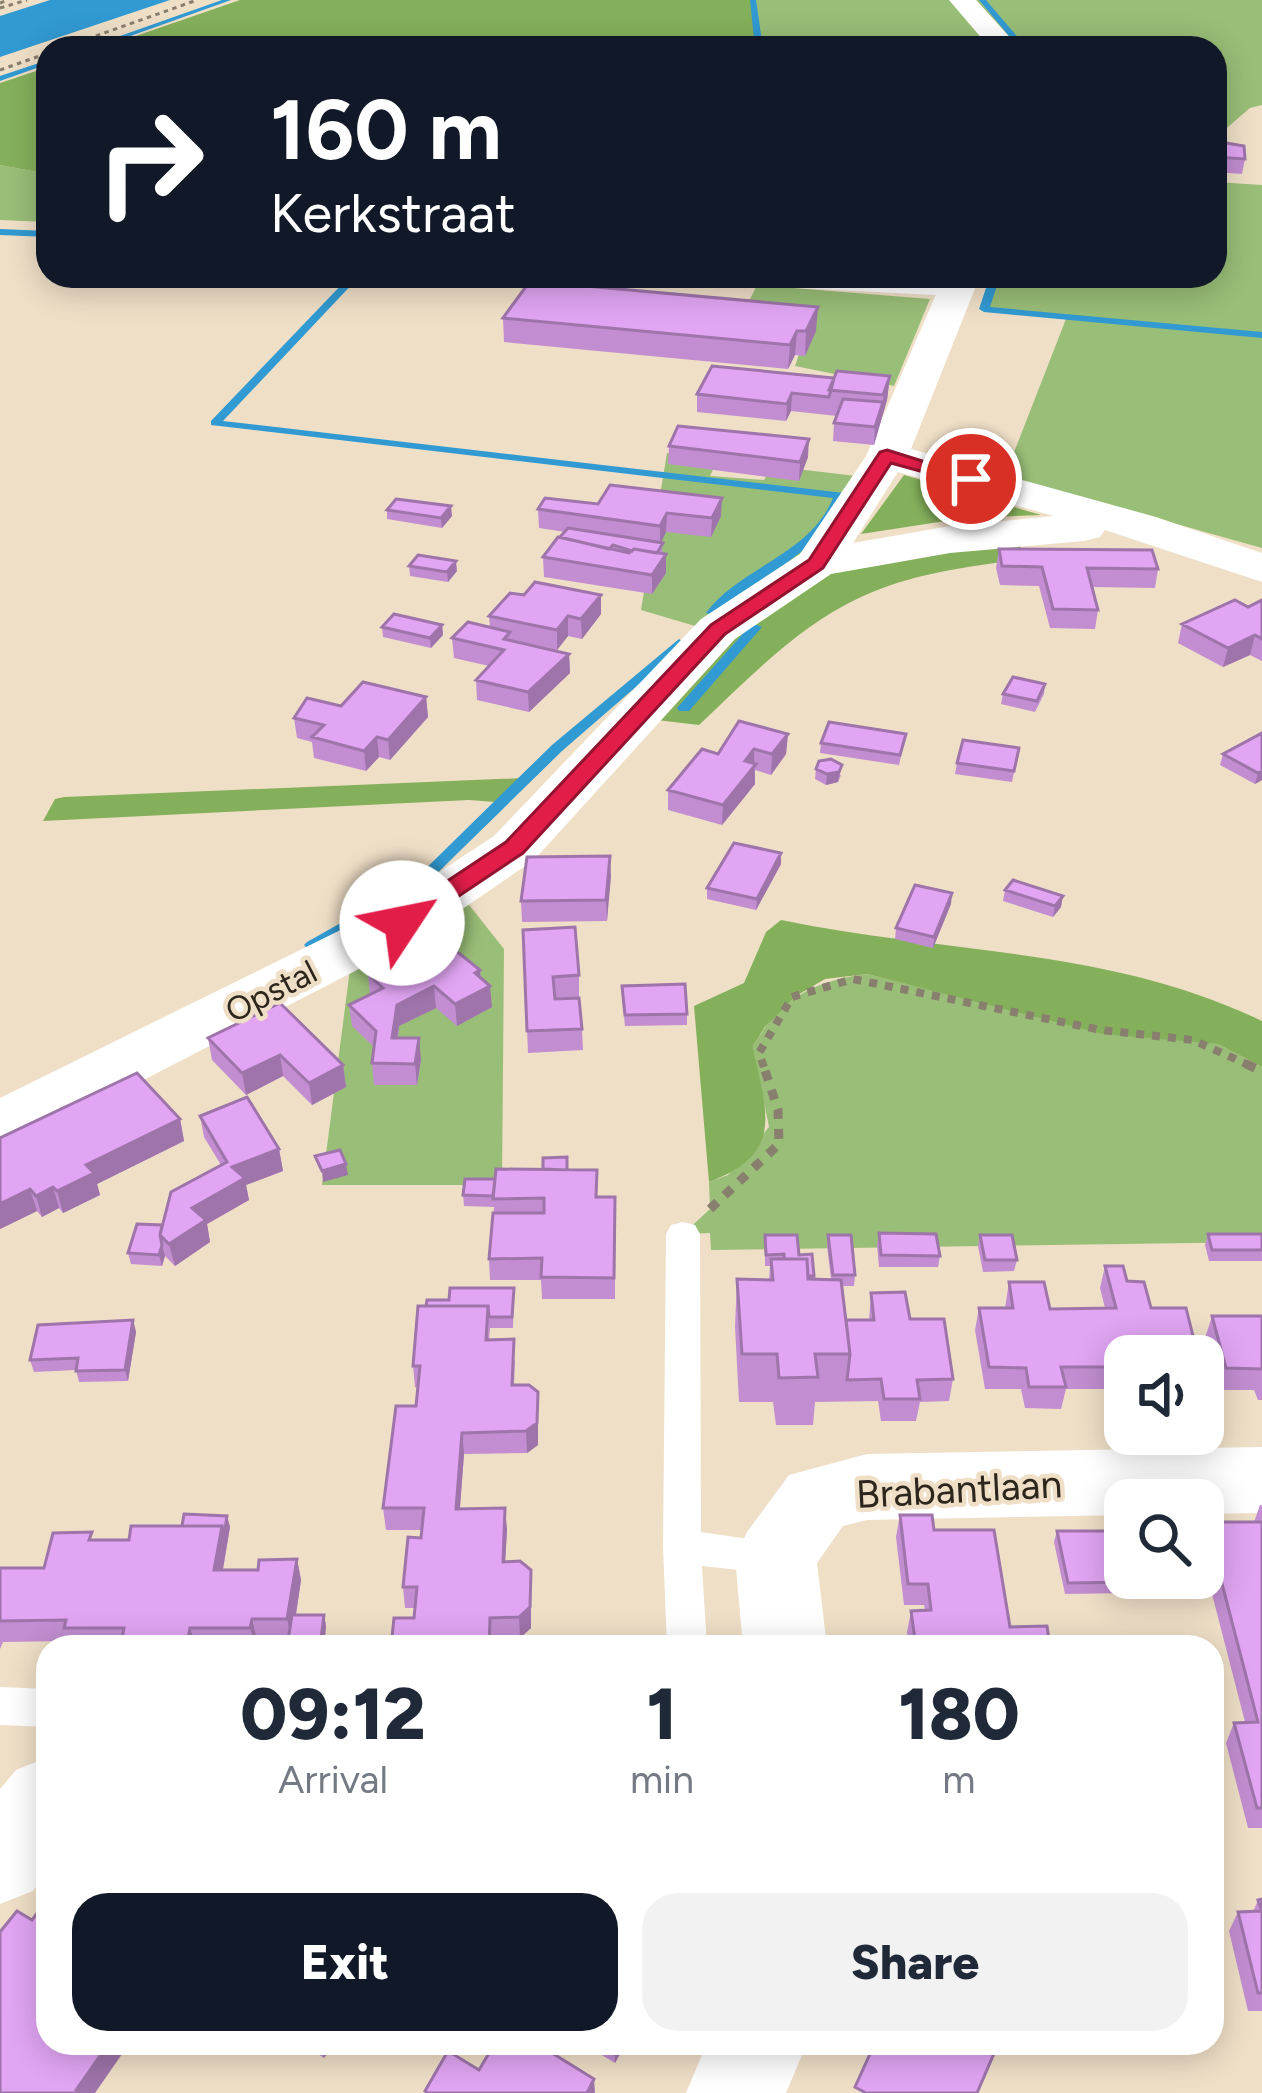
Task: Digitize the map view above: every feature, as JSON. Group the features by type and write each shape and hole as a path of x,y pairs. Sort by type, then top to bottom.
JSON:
{"street":[{"path":"962,0 994,36"},
{"name":"Opstal","path":"0,1126 402,923 514,848 718,629 816,564 887,456 956,288"},
{"path":"887,456 1140,526 1262,568"},
{"path":"816,564 897,546 1034,529 1140,526"},
{"name":"Brabantlaan","path":"776,1557 817,1499 867,1487 1262,1480"},
{"path":"776,1557 784,1635"},
{"path":"0,1859 36,1815"},
{"path":"736,2093 753,2055"}],"lane":[{"path":"683,1234 682,1547 686,1635"},
{"path":"682,1547 776,1557"},
{"path":"0,1706 36,1708"}],"path":[{"path":"0,6 8,0"},
{"path":"0,6 27,0"},
{"path":"96,36 197,0"},
{"path":"0,70 36,57"},
{"path":"683,1234 779,1144 778,1110 759,1053 792,998 853,979 1101,1030 1193,1040 1262,1071"}],"green space":[{"path":"240,0 753,0 759,36 136,36"},
{"path":"753,0 950,0 980,36 759,36"},
{"path":"976,0 1262,0 1262,105 1250,108 1227,128 1227,36 1009,36"},
{"path":"36,71 36,172 0,165 0,83"},
{"path":"0,165 36,172 36,222 0,220"},
{"path":"1227,183 1262,185 1262,548 1002,483 1066,319 988,310 995,288 1227,288"},
{"path":"756,288 930,299 894,386 795,366 802,345 732,335"},
{"path":"667,453 718,459 710,476 764,480 771,466 856,476 814,544 702,628 641,610"},
{"path":"904,475 1041,515 965,518 861,534"},
{"path":"1018,539 1025,559 921,576 838,609 775,655 699,725 640,718 745,626 836,568 901,550"},
{"path":"524,778 495,802 43,821 55,799 64,797"},
{"path":"451,882 504,949 502,1185 322,1185 353,946"},
{"path":"781,920 1086,965 1204,997 1262,1021 1262,1067 1218,1044 1103,1034 867,974 825,979 796,996 753,1046 765,1110 760,1144 734,1171 709,1182 694,1006 744,983 766,932"},
{"path":"867,974 1061,1022 1218,1044 1262,1067 1262,1242 711,1250 710,1233 683,1234 710,1209 709,1182 728,1175 769,1127 753,1046 764,1029 788,1004 815,987"}],"water":[{"path":"50,0 170,0 63,36 36,36 36,45 0,57 0,16"}],"building":[{"path":"1227,143 1244,146 1245,159 1227,158"},
{"path":"525,288 608,288 818,307 806,331 797,331 790,345 503,318"},
{"path":"712,366 834,378 829,397 792,393 787,404 697,394"},
{"path":"837,371 890,376 883,395 829,390"},
{"path":"843,399 883,402 875,427 834,423"},
{"path":"678,426 809,439 800,462 669,446"},
{"path":"610,485 722,498 712,518 667,513 660,526 538,509 545,498 598,504"},
{"path":"396,499 451,506 441,518 387,510"},
{"path":"568,528 663,543 657,553 613,545 609,549 560,537"},
{"path":"558,537 629,553 634,549 666,554 652,575 543,557"},
{"path":"999,549 1152,550 1158,569 1087,568 1098,610 1053,609 1042,567 1002,566"},
{"path":"418,555 456,561 447,572 409,566"},
{"path":"535,582 601,595 581,619 568,616 557,630 489,616 510,593 524,595"},
{"path":"1235,600 1248,607 1262,600 1262,639 1255,635 1228,648 1182,624"},
{"path":"394,614 442,625 430,638 382,627"},
{"path":"468,622 510,632 504,639 569,654 528,692 476,680 504,650 452,638"},
{"path":"1013,677 1045,684 1037,701 1003,694"},
{"path":"363,682 426,697 388,740 377,737 364,751 312,737 324,725 294,718 307,698 341,706"},
{"path":"739,721 788,734 772,754 754,749 745,761 756,764 723,805 668,790 702,749 718,754"},
{"path":"829,722 906,734 900,755 821,743"},
{"path":"1262,733 1262,771 1223,754"},
{"path":"963,740 1019,748 1014,771 957,763"},
{"path":"831,759 842,765 839,772 816,769 819,761"},
{"path":"734,843 781,853 757,899 707,888"},
{"path":"610,856 606,900 521,901 527,857"},
{"path":"1013,880 1063,896 1055,906 1005,890"},
{"path":"915,885 952,893 934,937 896,928"},
{"path":"575,927 579,975 553,977 555,999 579,998 582,1029 527,1031 523,930"},
{"path":"440,938 480,970 475,973 490,986 455,1004 434,986 397,1005 392,1038 419,1038 415,1064 372,1063 376,1031 349,1005 383,988 368,974"},
{"path":"685,984 687,1014 625,1015 622,986"},
{"path":"280,1003 343,1065 309,1083 280,1055 242,1073 208,1038"},
{"path":"137,1073 180,1119 86,1165 94,1173 57,1191 53,1187 36,1196 30,1189 0,1204 0,1138"},
{"path":"247,1097 279,1149 232,1167 245,1178 192,1208 206,1220 169,1244 160,1235 171,1192 227,1162 200,1116"},
{"path":"340,1150 346,1164 322,1171 315,1156"},
{"path":"567,1157 567,1170 543,1169 543,1158"},
{"path":"496,1169 597,1170 596,1197 615,1197 614,1278 541,1277 542,1258 489,1259 493,1213 544,1213 544,1198 493,1199"},
{"path":"465,1179 495,1179 493,1196 463,1195"},
{"path":"137,1224 162,1225 159,1255 128,1253"},
{"path":"879,1233 936,1234 940,1256 881,1255"},
{"path":"1208,1234 1262,1234 1262,1250 1212,1250"},
{"path":"765,1235 797,1235 799,1255 812,1254 814,1276 808,1276 807,1259 766,1255"},
{"path":"828,1235 851,1235 855,1275 833,1275"},
{"path":"980,1235 1012,1235 1017,1260 985,1260"},
{"path":"771,1259 807,1259 808,1279 841,1280 850,1354 815,1354 818,1377 779,1378 777,1354 742,1354 737,1279 773,1280"},
{"path":"1105,1266 1123,1266 1127,1281 1144,1282 1151,1308 1186,1308 1193,1335 1104,1335 1104,1367 1061,1367 1066,1387 1029,1387 1026,1368 989,1367 979,1308 1013,1308 1009,1282 1044,1282 1050,1309 1116,1308"},
{"path":"450,1288 514,1288 512,1317 489,1317 488,1306 426,1306 427,1300 449,1300"},
{"path":"905,1292 910,1319 944,1319 953,1379 917,1380 920,1399 884,1399 881,1379 847,1380 846,1320 874,1320 871,1293"},
{"path":"418,1306 488,1306 486,1340 514,1339 512,1385 529,1385 538,1392 537,1423 526,1431 462,1433 456,1509 505,1508 503,1562 520,1561 531,1570 530,1607 519,1617 490,1618 489,1635 392,1635 394,1618 414,1618 417,1587 403,1587 408,1537 421,1538 424,1508 383,1508 396,1406 416,1406 420,1366 413,1366"},
{"path":"1212,1316 1262,1316 1262,1369 1226,1368 1224,1335 1217,1335"},
{"path":"133,1320 125,1370 76,1371 78,1358 30,1360 38,1325"},
{"path":"184,1514 227,1516 224,1536 222,1526 182,1526"},
{"path":"900,1515 932,1515 934,1530 994,1530 1010,1627 1047,1626 1048,1635 914,1635 911,1611 931,1610 928,1584 908,1584"},
{"path":"1224,1522 1262,1522 1262,1808 1257,1808 1234,1723 1258,1722 1224,1591"},
{"path":"131,1526 222,1526 214,1570 258,1570 259,1560 297,1559 287,1619 252,1619 250,1628 190,1628 189,1635 123,1635 124,1628 64,1628 66,1620 0,1621 0,1568 44,1568 53,1533 92,1532 89,1540 129,1540"},
{"path":"1057,1531 1104,1531 1104,1582 1068,1583"},
{"path":"292,1615 324,1615 322,1635 289,1635"},
{"path":"17,1911 32,1920 36,1915 36,2055 101,2055 76,2090 79,2093 0,2093 0,1932"},
{"path":"1262,1911 1262,1993 1258,1993 1238,1912"},
{"path":"446,2055 455,2055 479,2070 488,2055 555,2055 594,2079 587,2093 425,2091"},
{"path":"870,2055 993,2055 977,2093 866,2093 855,2087"}],"waterway":[{"path":"124,36 228,0"},
{"path":"753,0 758,36"},
{"path":"982,0 1013,36"},
{"path":"0,79 36,66"},
{"path":"0,232 36,234"},
{"path":"343,288 215,423 840,495 834,510 808,540 722,600 712,613 756,627 684,708"},
{"path":"991,288 984,309 1262,335"},
{"path":"312,945 415,887 557,748 679,643"}],"route":[{"path":"402,923 514,848 718,629 816,564 887,456 971,479"}]}
